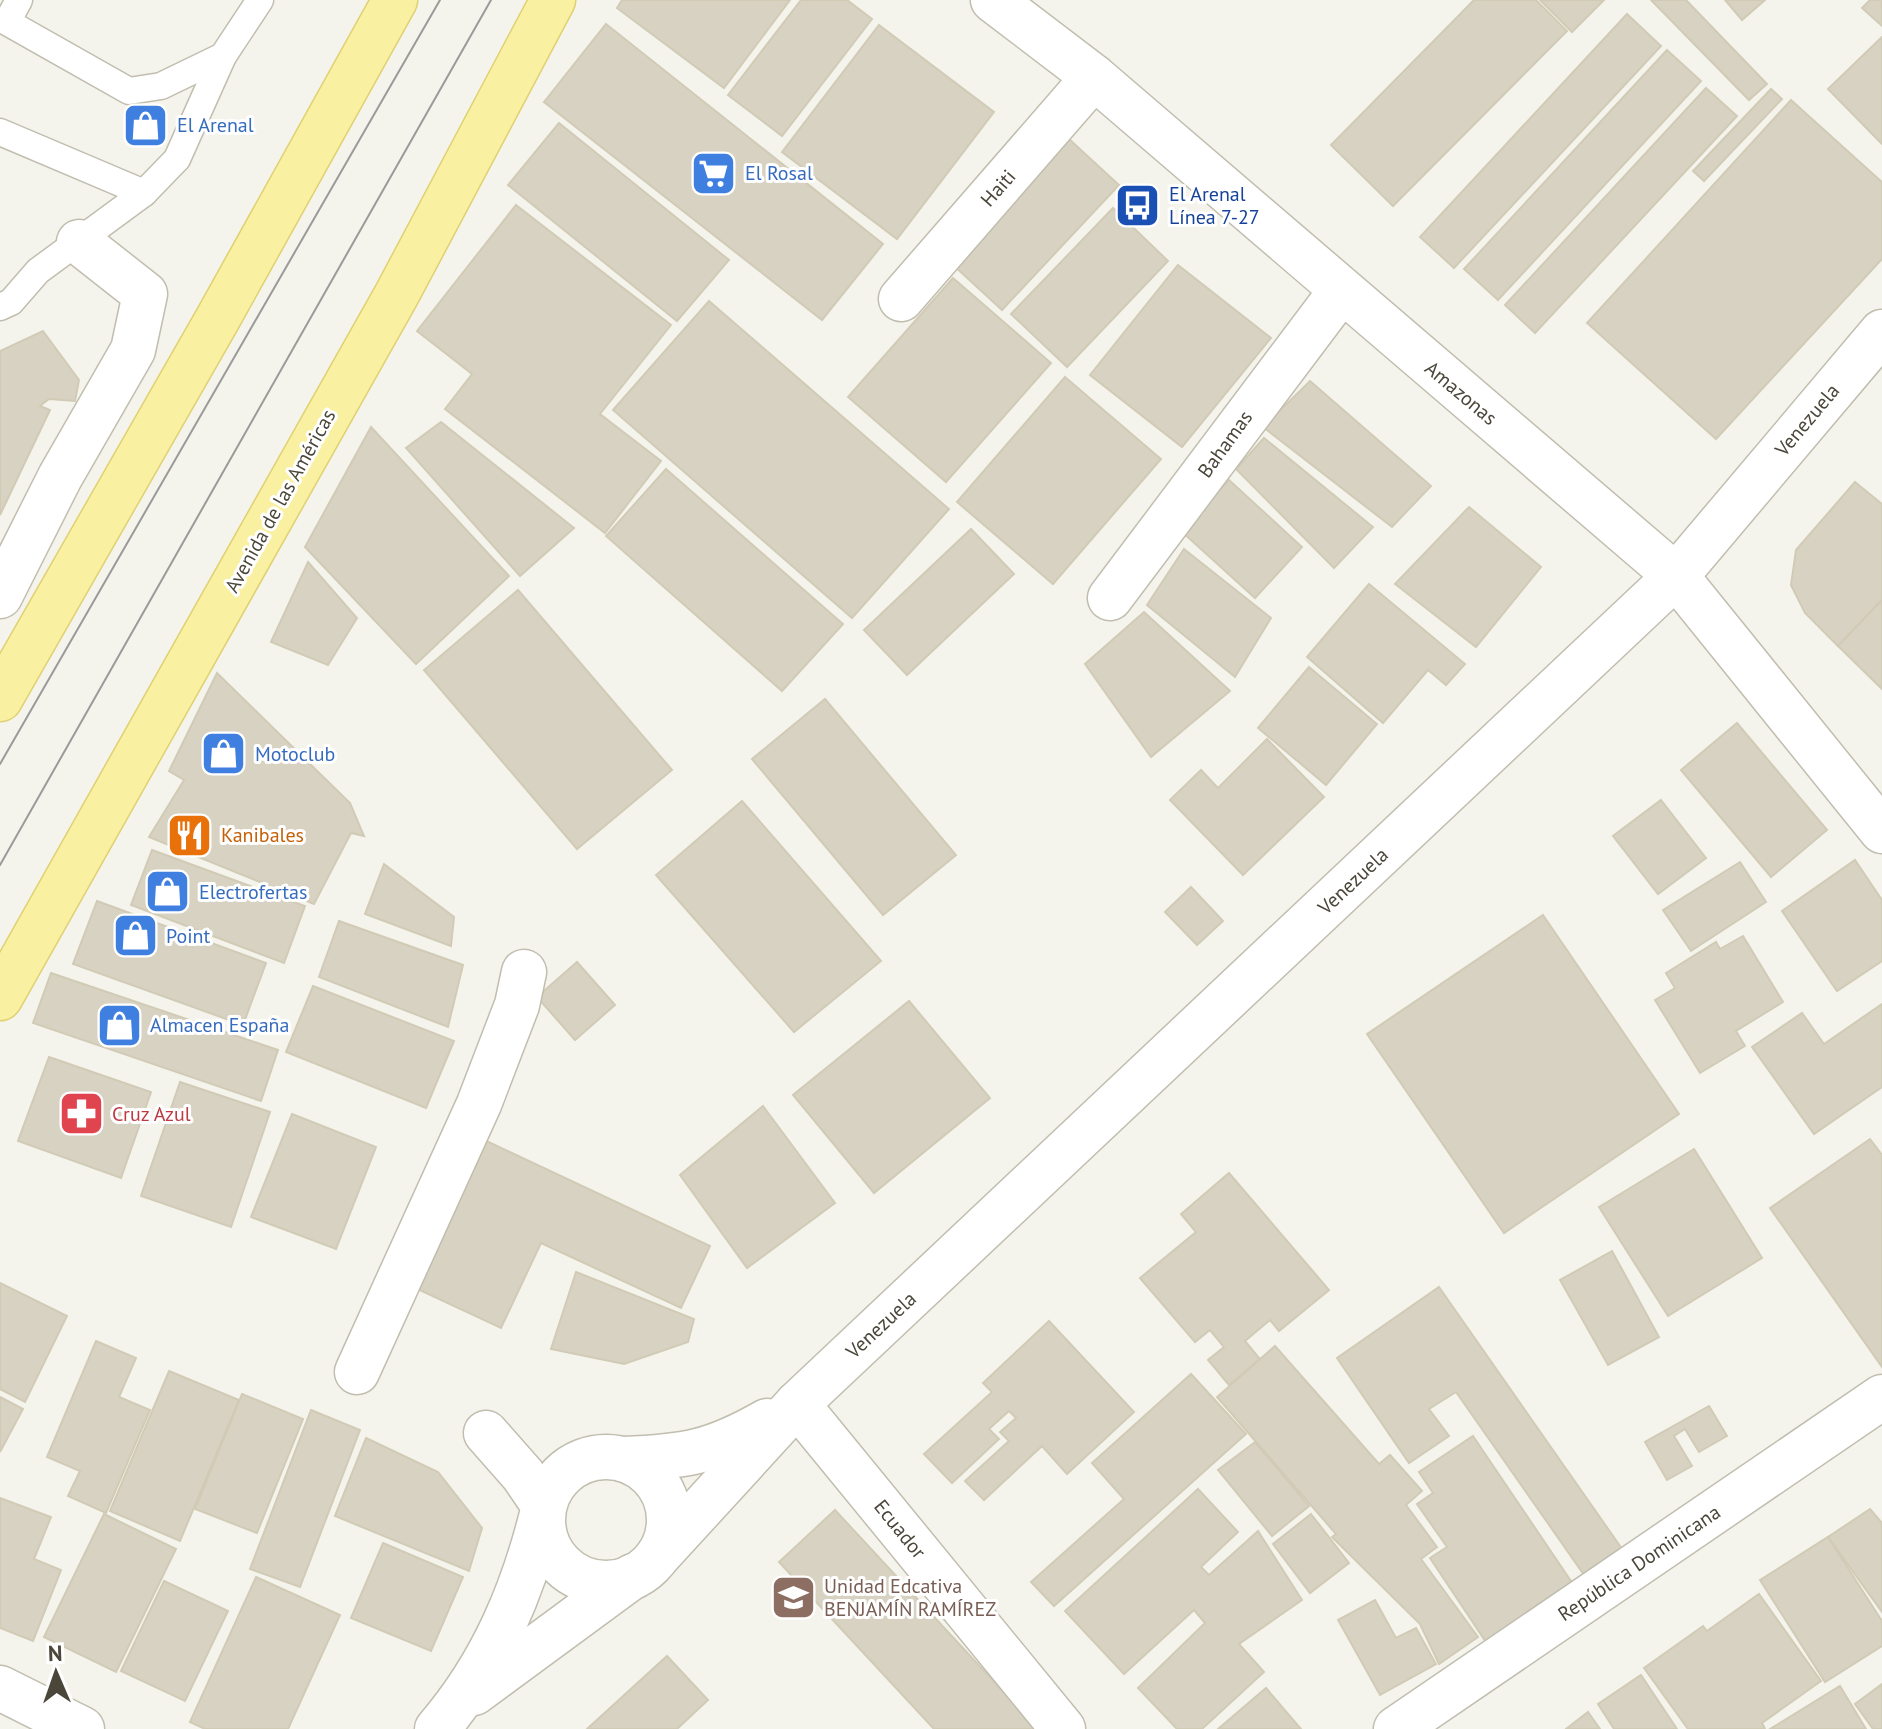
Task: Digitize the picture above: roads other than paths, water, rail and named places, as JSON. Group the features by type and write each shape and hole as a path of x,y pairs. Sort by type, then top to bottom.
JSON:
{"main road":[{"path":"0,699 217,320 395,0"},
{"name":"Avenida de las Américas","path":"0,998 397,294 553,0"}],"street":[{"name":"Amazonas","path":"993,0 1094,77 1676,576 1882,831"},
{"name":"Haiti","path":"901,299 1094,77"},
{"path":"0,596 60,477 133,350 145,294 79,242"},
{"name":"Bahamas","path":"1110,598 1341,291"},
{"name":"Venezuela","path":"460,1721 645,1566 797,1404 1676,576 1882,332"},
{"path":"357,1372 479,1104 517,1005 524,972"},
{"name":"República Dominicana","path":"1396,1729 1882,1397"},
{"name":"Venezuela","path":"613,1458 679,1457 726,1445 797,1404"},
{"name":"Ecuador","path":"797,1404 1063,1729"},
{"path":"486,1433 522,1446 613,1458 642,1468 656,1481 666,1499 668,1529 645,1566 614,1582 594,1582 560,1563 549,1546 544,1506 523,1475 486,1433"},
{"path":"544,1506 552,1487 565,1471 583,1461 613,1458"},
{"name":"Venezuela","path":"460,1721 513,1612 544,1506"},
{"path":"0,1688 82,1729"}],"lane":[{"path":"4,302 38,271 144,193 177,159 223,56 260,0"},
{"path":"7,19 129,91 161,86 223,56"},
{"path":"0,132 144,193"}],"tram line":[{"path":"0,764 440,0"},
{"path":"0,865 491,0"}],"place":[{"name":"El Arenal","path":"146,125"},
{"name":"El Rosal","path":"714,173"},
{"name":"El Arenal Línea 7-27","path":"1138,205"},
{"name":"Motoclub","path":"224,754"},
{"name":"Kanibales","path":"190,835"},
{"name":"Electrofertas","path":"168,892"},
{"name":"Point","path":"135,936"},
{"name":"Almacen España","path":"119,1025"},
{"name":"Cruz Azul","path":"81,1114"},
{"name":"Unidad Edcativa BENJAMÍN RAMÍREZ","path":"793,1598"}]}
